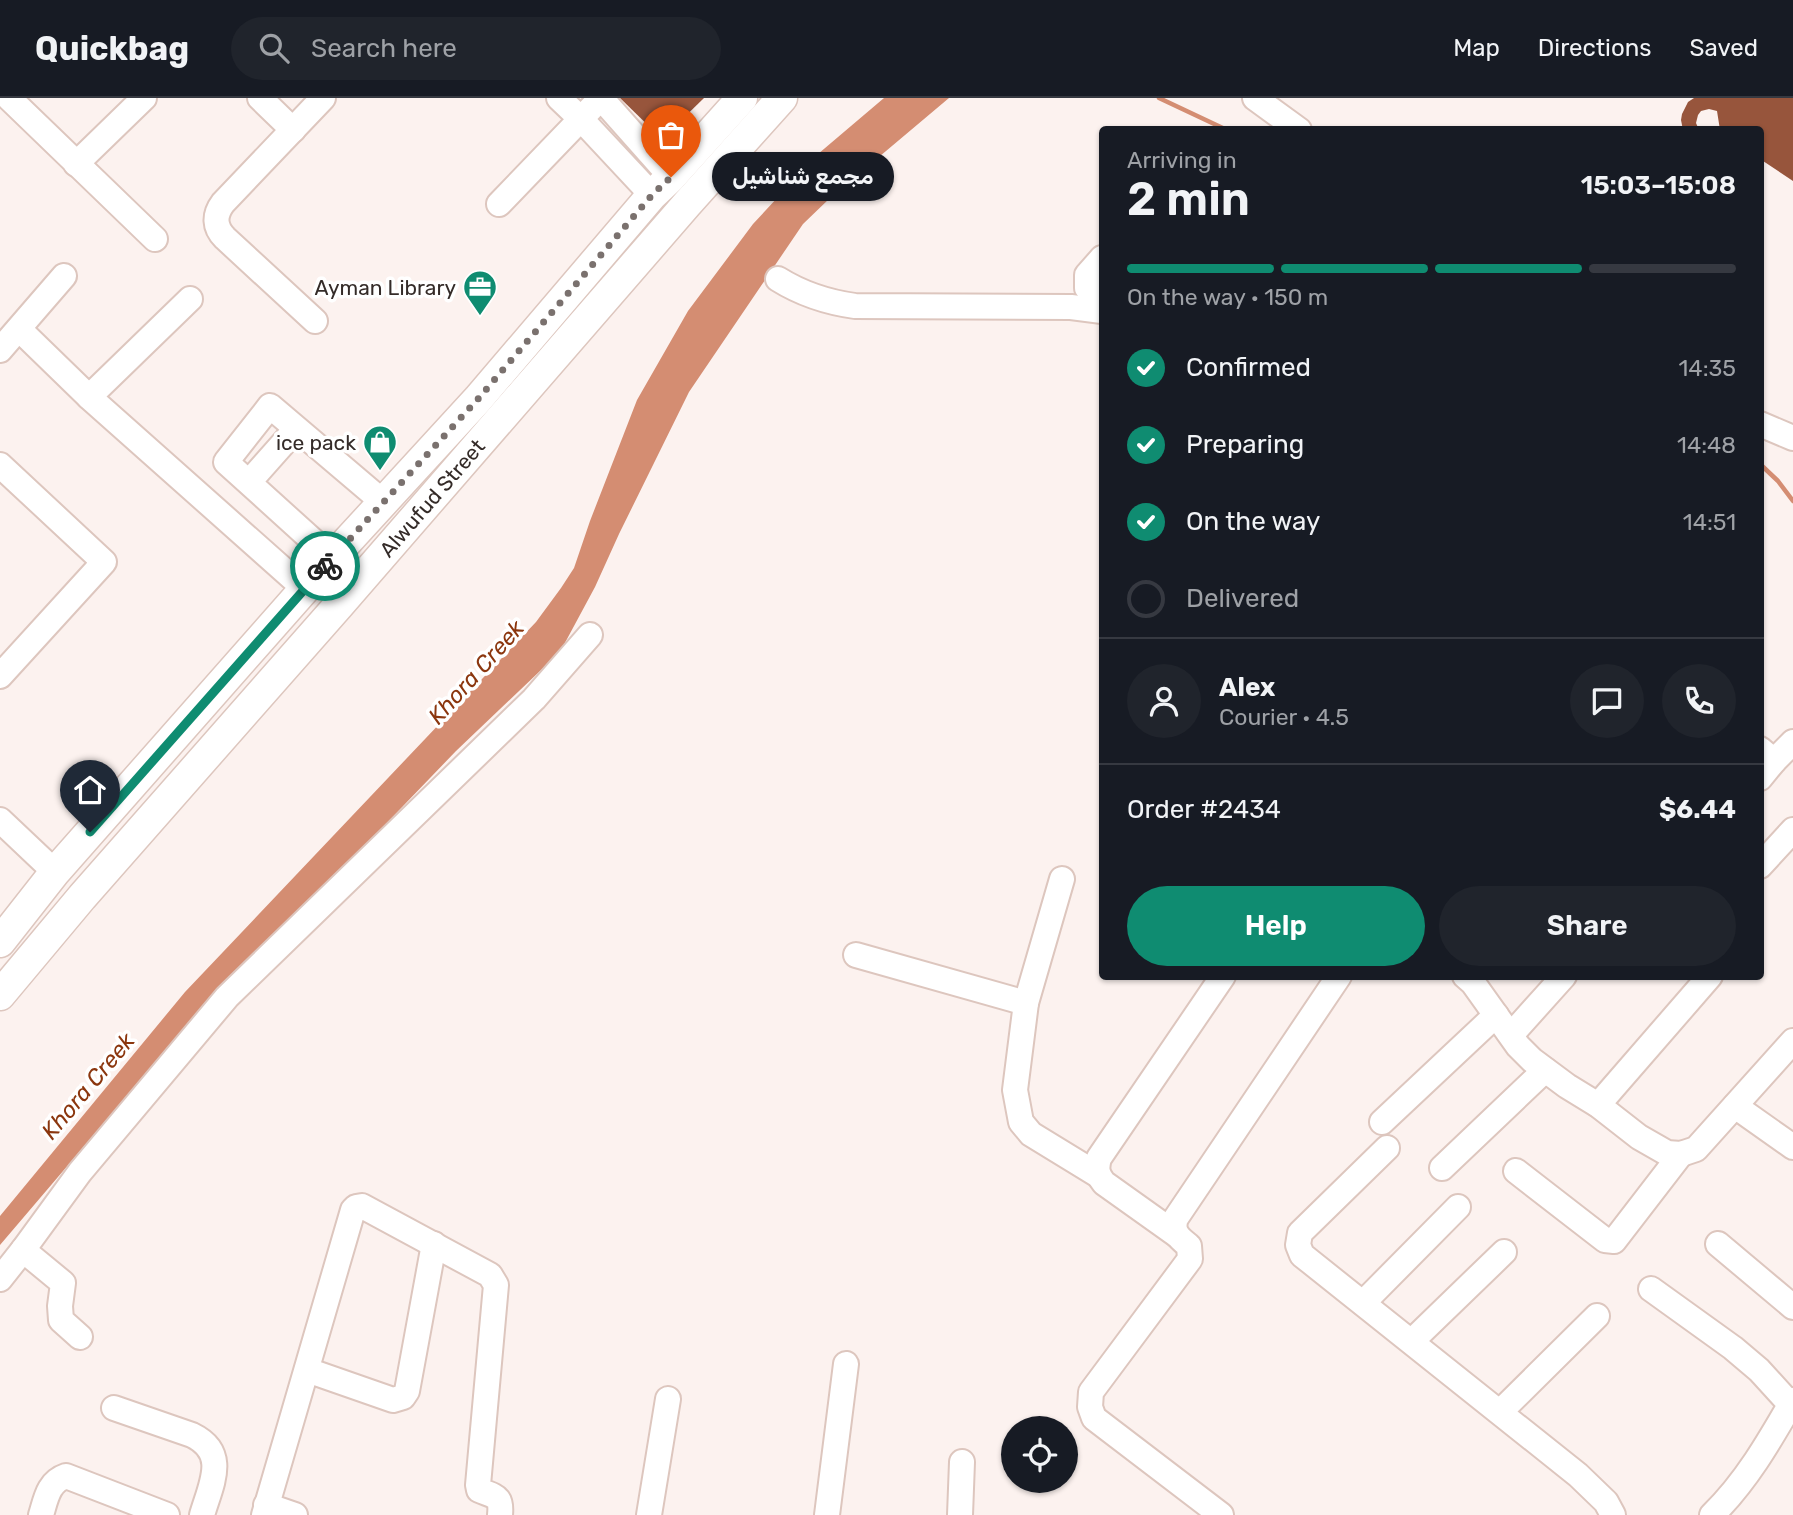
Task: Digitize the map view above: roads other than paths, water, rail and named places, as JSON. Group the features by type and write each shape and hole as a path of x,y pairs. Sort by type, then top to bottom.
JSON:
{"main road":[{"name":"Alwufud Street","path":"3,933 332,558 478,399 661,186 743,98"},
{"name":"Alwufud Street","path":"0,995 82,897 782,98"}],"street":[{"path":"9,98 155,239"},
{"path":"76,164 144,98"},
{"path":"260,98 293,130"},
{"path":"315,321 220,233 216,214 223,203 323,98"},
{"path":"559,98 661,186"},
{"path":"499,204 601,98 661,186"},
{"path":"1255,98 1294,126"},
{"path":"1099,261 1087,275 1087,288 1099,299"},
{"path":"0,350 64,276"},
{"path":"778,279 807,295 855,306 1071,307 1099,311"},
{"path":"89,397 190,299"},
{"path":"19,329 89,397 305,589"},
{"path":"332,558 226,461 270,406 383,502"},
{"path":"1764,426 1793,438"},
{"path":"249,482 296,429"},
{"path":"0,465 104,562 8,650 0,676"},
{"path":"0,1279 80,1172 227,997 534,699 590,635"},
{"path":"1765,763 1793,742"},
{"path":"0,820 55,872"},
{"path":"1764,862 1793,830"},
{"path":"1062,879 1026,1003 1015,1090 1021,1122 1031,1134 1098,1175"},
{"path":"856,955 1026,1003"},
{"path":"1220,980 1099,1158 1096,1168 1104,1183 1189,1246 1190,1259 1091,1392 1090,1407 1094,1418 1221,1515"},
{"path":"1177,1236 1173,1226 1176,1218 1336,980"},
{"path":"1470,980 1532,1060 1639,1137 1667,1153 1681,1154 1696,1149 1793,1041"},
{"path":"1511,1035 1560,980"},
{"path":"1598,1105 1707,980"},
{"path":"1382,1122 1496,1015"},
{"path":"1442,1168 1545,1070"},
{"path":"1735,1106 1793,1147"},
{"path":"1387,1148 1300,1233 1298,1244 1302,1255 1578,1475 1606,1502 1613,1515"},
{"path":"1516,1171 1605,1240 1614,1241 1681,1154"},
{"path":"295,1515 265,1510 353,1210 356,1207 366,1207 490,1275 496,1285 478,1485 479,1490 499,1499 500,1515"},
{"path":"1363,1303 1458,1207"},
{"path":"307,1370 393,1400 403,1397 407,1391 434,1244"},
{"path":"1718,1244 1793,1307"},
{"path":"23,1250 63,1283 61,1320 80,1337"},
{"path":"1412,1341 1504,1252"},
{"path":"1651,1289 1733,1348 1792,1402 1756,1462 1729,1499 1712,1515"},
{"path":"1500,1412 1597,1316"},
{"path":"827,1515 846,1364"},
{"path":"649,1515 668,1399"},
{"path":"114,1408 204,1441 212,1451 215,1464 202,1515"},
{"path":"960,1515 962,1462"},
{"path":"41,1515 50,1486 66,1476 167,1515"}],"waterway":[{"path":"1159,98 1218,126"},
{"path":"1764,468 1793,501"}],"place":[{"name":"مجمع شناشيل","path":"671,177"},
{"name":"Ayman Library","path":"480,317"},
{"name":"ice pack","path":"380,472"}],"water label":[{"name":"Khora Creek","path":"476,672"},
{"name":"Khora Creek","path":"88,1086"}]}
